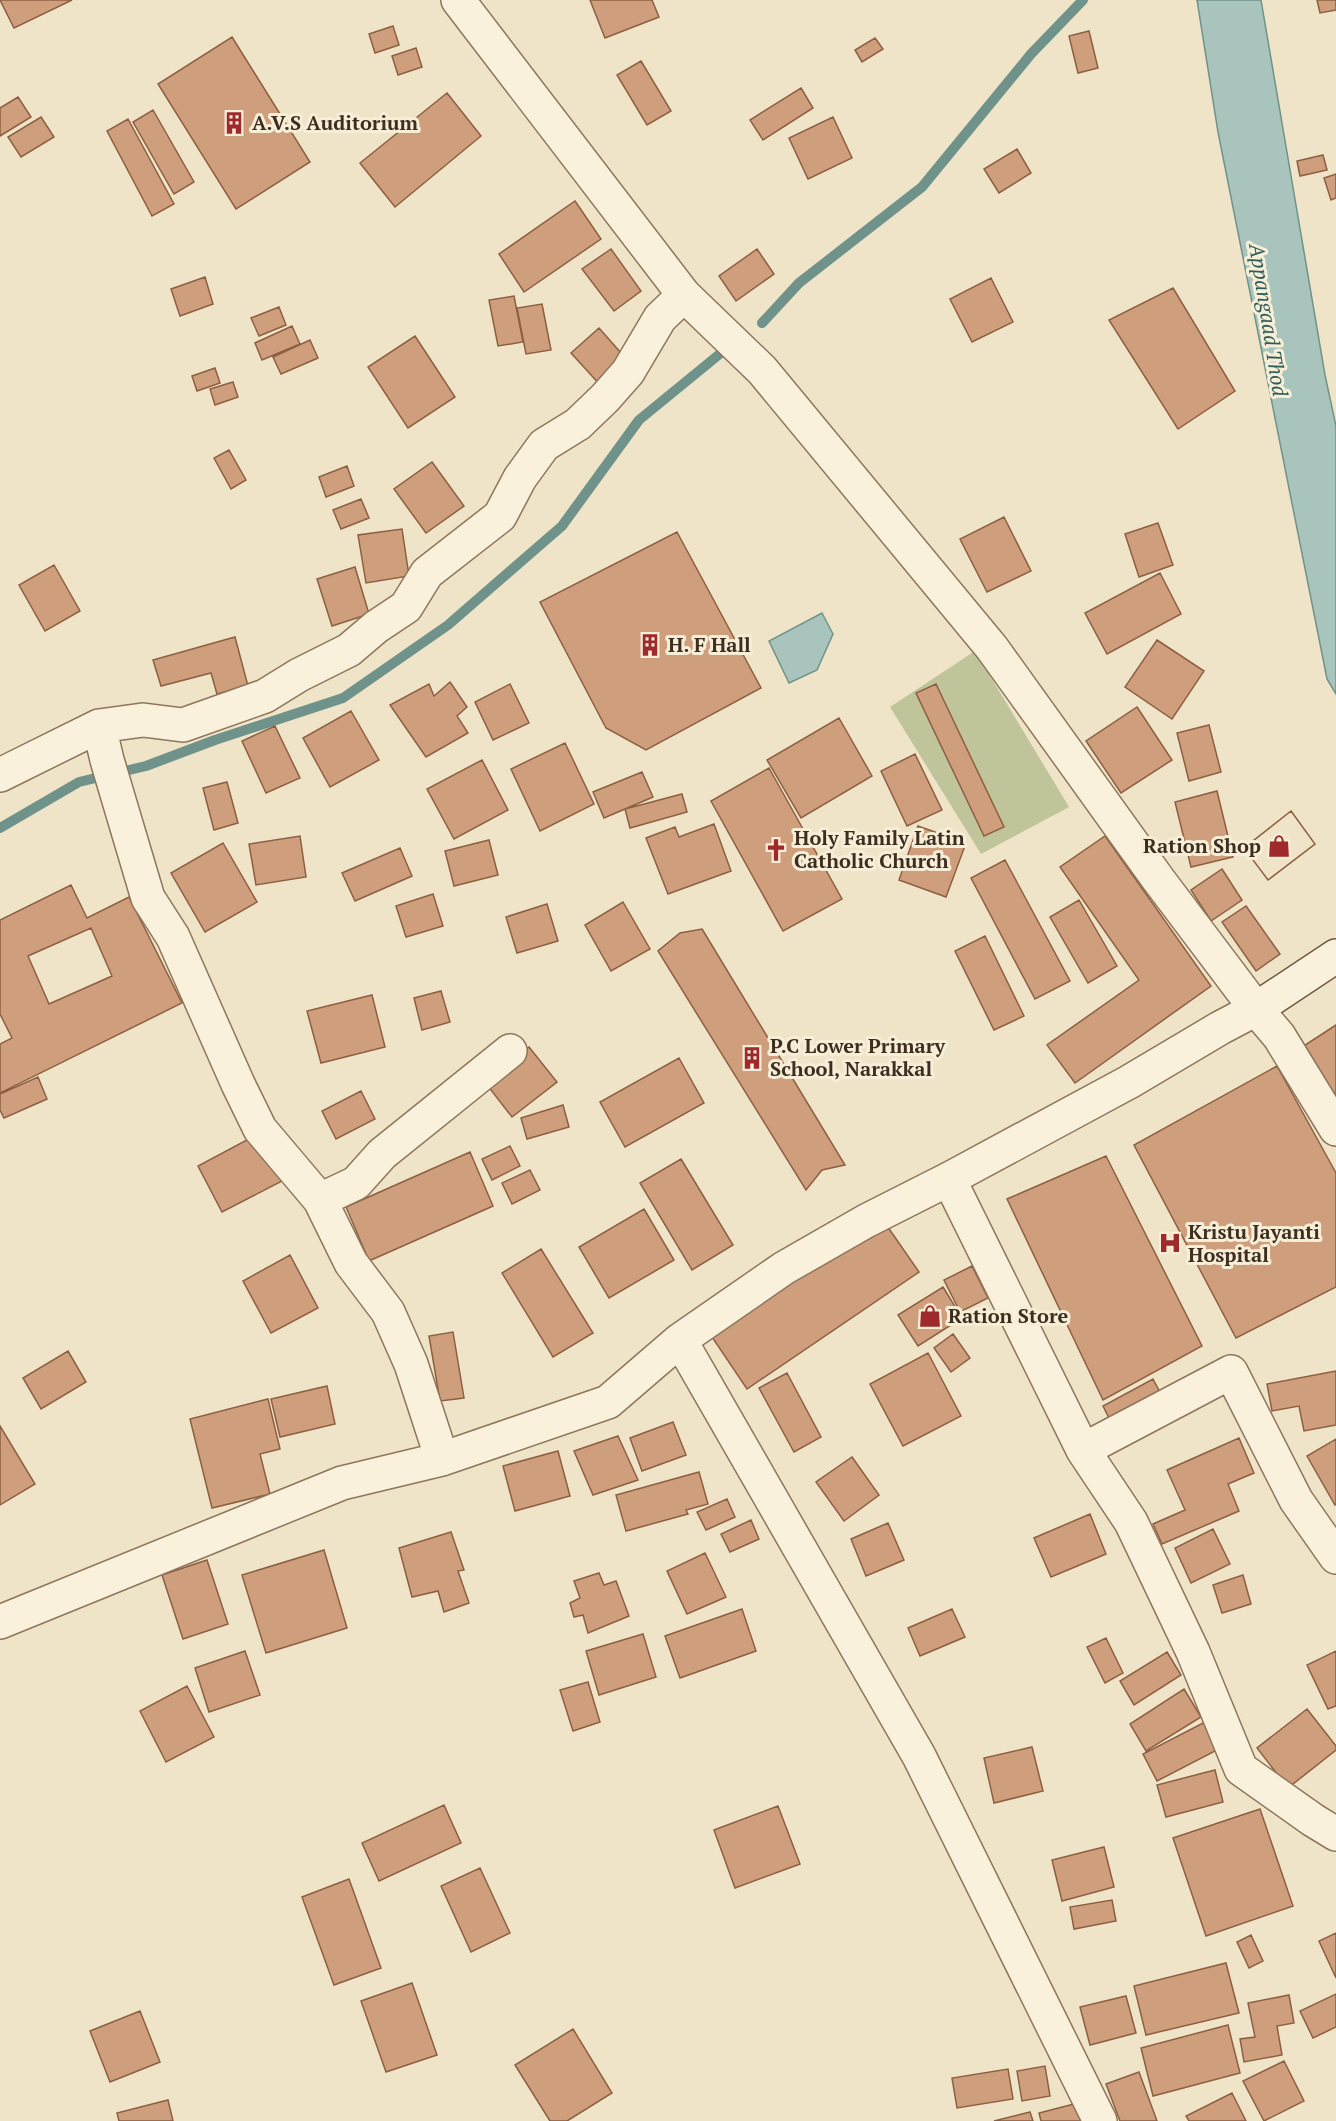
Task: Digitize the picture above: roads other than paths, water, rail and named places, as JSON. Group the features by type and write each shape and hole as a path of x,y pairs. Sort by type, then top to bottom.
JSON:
{"street":[{"path":"458,0 684,295 762,370 992,648 1158,879 1279,1036 1336,1129"},
{"path":"0,775 99,726 143,720 183,725 265,696 299,675 349,650 376,627 406,607 428,573 500,516 520,478 544,445 578,424 605,398 628,372 660,318 684,295"},
{"path":"99,726 148,898 173,937 260,1129 320,1200 351,1263 388,1312 411,1364 442,1459"},
{"path":"0,1622 342,1483 442,1459 608,1402 680,1340 784,1268 866,1221 1128,1082 1256,1009 1336,956"},
{"path":"320,1200 356,1183 382,1154 510,1051"},
{"path":"949,1179 1083,1450 1131,1522 1193,1652 1241,1769 1336,1834"},
{"path":"680,1340 919,1756 1100,2121"},
{"path":"1083,1450 1231,1372 1296,1500 1336,1557"}],"water":[{"name":"Appangaad Thod","path":"1197,0 1261,0 1325,375 1336,426 1336,694 1327,679 1218,132"},
{"path":"822,613 833,634 817,670 789,683 769,641"}],"waterway":[{"path":"762,323 799,283 922,187 1031,54 1083,0"},
{"path":"0,828 79,782 146,766 215,740 343,698 448,625 562,526 639,420 727,348"}],"place":[{"name":"A.V.S Auditorium","path":"234,123"},
{"name":"H. F Hall","path":"650,645"},
{"name":"Ration Shop","path":"1279,846"},
{"name":"Holy Family Latin Catholic Church","path":"776,850"},
{"name":"P.C Lower Primary School, Narakkal","path":"752,1058"},
{"name":"Kristu Jayanti Hospital","path":"1170,1243"},
{"name":"Ration Store","path":"930,1316"}]}
